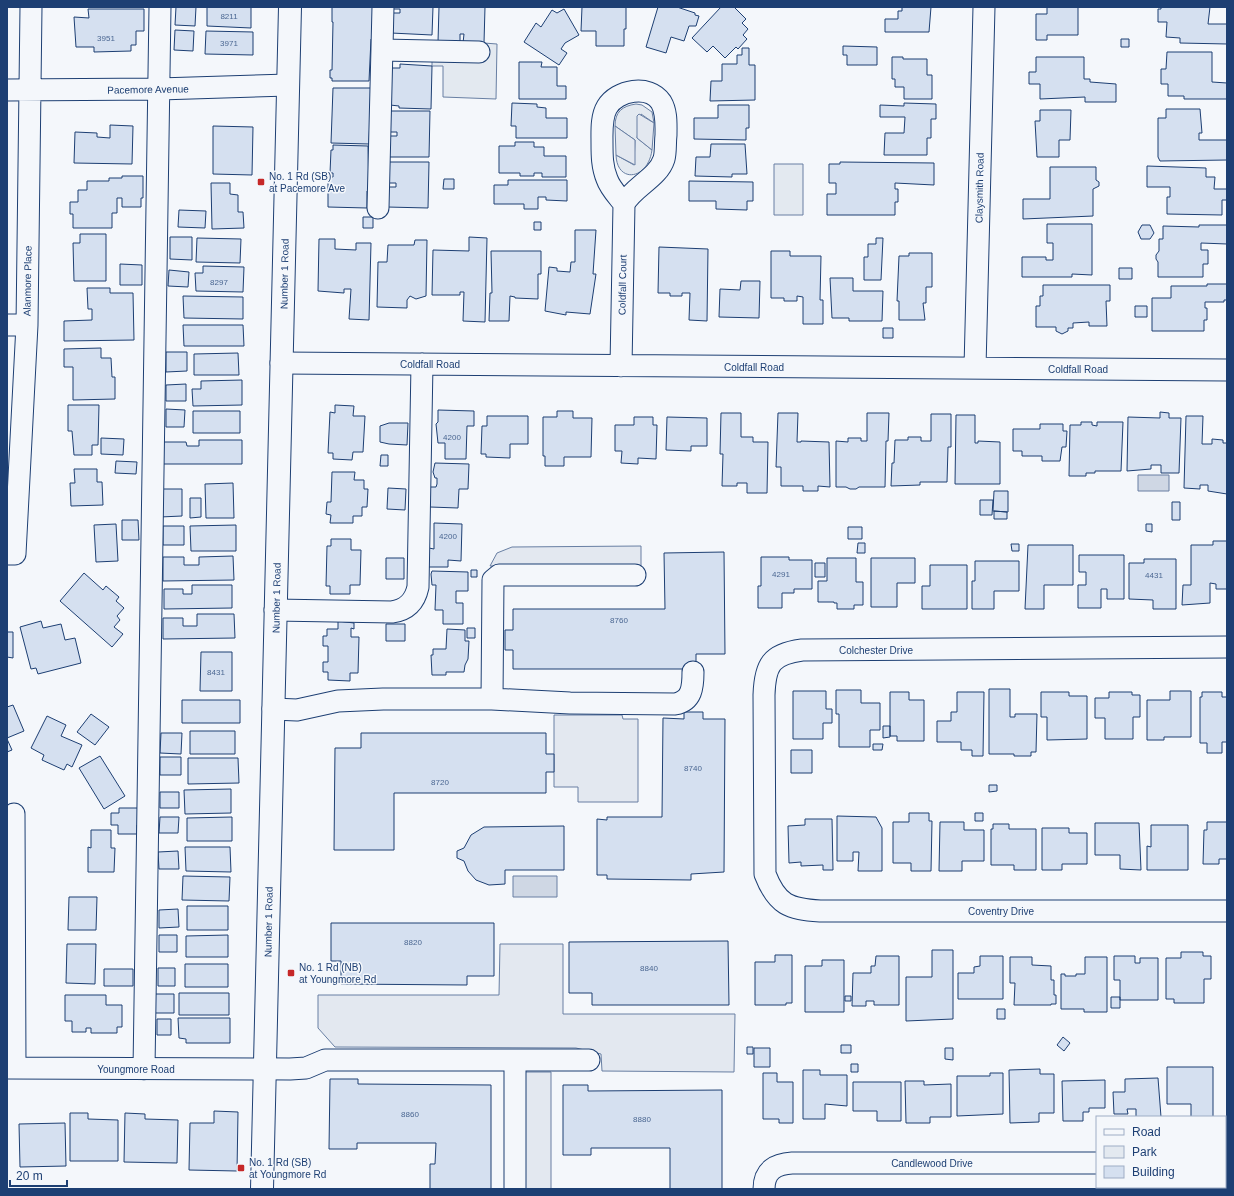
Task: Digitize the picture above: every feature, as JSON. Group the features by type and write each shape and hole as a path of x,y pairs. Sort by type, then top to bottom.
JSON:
{"main road":[{"name":"Number 1 Road","path":"262,1189 290,7"}],"street":[{"name":"Alanmore Place","path":"11,554 17,325 30,90 31,7"},
{"path":"144,1069 160,7"},
{"path":"378,208 383,7"},
{"name":"Claysmith Road","path":"975,368 984,7"},
{"path":"382,50 479,52"},
{"name":"Pacemore Avenue","path":"7,90 159,89 288,85"},
{"path":"630,91 647,92 660,100 665,111 666,125 664,159 655,172 631,194 624,204 612,188 605,173 602,154 604,112 611,102 623,93 630,91"},
{"name":"Coldfall Court","path":"621,366 624,204"},
{"name":"Coldfall Road","path":"281,363 1227,370"},
{"path":"275,610 392,612 405,608 415,597 418,587 422,364"},
{"path":"492,699 493,580 499,575 634,575"},
{"name":"Colchester Drive","path":"778,899 770,888 765,874 764,680 768,666 775,659 786,652 818,650 1227,647"},
{"path":"273,709 297,710 353,700 492,699 570,703 675,704 685,700 692,691 694,672"},
{"path":"11,1068 14,814"},
{"name":"Coventry Drive","path":"778,899 789,906 801,910 820,911 1227,911"},
{"name":"Youngmore Road","path":"11,1068 264,1069 306,1068 325,1060 589,1060"},
{"path":"515,1060 515,1189"},
{"name":"Candlewood Drive","path":"767,1180 780,1164 792,1163 1096,1163"}],"green space":[{"path":"484,43 497,44 496,99 443,97 443,66 432,66 432,59"},
{"path":"636,104 642,105 652,112 654,123 641,114 637,138 652,150 645,168 633,175 621,171 616,155 634,165 635,140 615,126 615,121 620,110 627,106"},
{"path":"774,164 803,164 803,215 774,215"}],"shaded area":[{"path":"639,114 654,123 652,150 637,138 637,116"},
{"path":"615,126 635,140 635,165 616,155"},
{"path":"1138,475 1169,475 1169,491 1138,491"},
{"path":"641,546 641,566 490,566 497,553 512,547"},
{"path":"554,715 622,715 623,719 638,719 638,802 578,802 578,787 554,787"},
{"path":"513,876 557,876 557,897 513,897"},
{"path":"500,944 563,944 563,1014 735,1014 734,1072 602,1071 601,1054 576,1048 335,1047 318,1028 318,995 499,995"},
{"path":"525,1072 551,1072 551,1189 525,1189"}],"building":[{"path":"176,7 196,7 195,26 175,25"},
{"path":"207,7 251,7 251,28 207,26"},
{"path":"332,7 373,7 369,81 332,81 332,78 330,78 330,70 332,70"},
{"path":"392,7 433,7 432,35 391,33 392,13 400,13 400,9 392,9"},
{"path":"439,7 485,7 484,43 463,43 464,34 460,34 460,43 438,42"},
{"path":"582,7 626,7 624,46 596,46 596,31 581,31"},
{"path":"658,7 677,7 695,13 695,15 699,16 696,26 689,26 684,41 671,37 666,53 646,47"},
{"path":"721,7 734,7 746,19 742,23 748,29 743,35 747,39 738,49 736,47 725,58 713,46 707,52 692,38"},
{"path":"902,7 931,7 929,32 885,32 885,19 898,19 898,11 902,11"},
{"path":"1047,7 1078,7 1078,35 1047,35 1047,40 1036,40 1036,14 1047,14"},
{"path":"1161,7 1210,7 1208,24 1227,24 1227,44 1180,43 1180,38 1166,37 1167,22 1158,22 1158,9 1161,9"},
{"path":"88,9 144,9 144,31 136,31 136,45 131,45 131,51 94,52 94,47 76,47 74,17 89,18"},
{"path":"564,9 579,35 565,43 561,49 567,53 559,65 524,42 536,23 541,27 552,10 557,13"},
{"path":"175,30 194,31 193,51 174,50"},
{"path":"206,31 253,32 253,55 205,54"},
{"path":"1121,39 1129,39 1129,47 1121,47"},
{"path":"843,46 877,47 877,65 847,65 847,55 843,55"},
{"path":"742,48 749,48 749,65 755,65 755,100 710,101 711,81 722,81 722,64 737,64 737,55 742,55"},
{"path":"1167,52 1212,52 1212,82 1227,83 1227,99 1184,99 1184,96 1168,96 1168,84 1161,84 1161,69 1166,69"},
{"path":"892,57 903,57 903,59 927,59 927,75 932,75 932,99 904,99 904,87 895,87 895,79 892,79"},
{"path":"1036,57 1084,57 1084,79 1090,79 1090,82 1116,84 1116,102 1085,102 1085,97 1040,99 1040,84 1029,84 1029,72 1036,72"},
{"path":"519,62 542,62 541,67 557,67 557,86 566,86 566,99 519,99"},
{"path":"400,64 432,66 431,109 399,108 399,106 390,105 391,68 400,68"},
{"path":"333,88 371,88 369,144 331,143"},
{"path":"512,103 537,104 537,107 546,108 546,118 567,118 567,138 516,138 516,126 511,126"},
{"path":"904,103 936,104 936,119 931,119 931,138 927,138 927,155 884,155 885,133 904,133 905,117 880,117 880,105 904,106"},
{"path":"718,105 749,105 749,128 746,128 746,140 694,139 694,118 718,118"},
{"path":"1166,109 1200,109 1202,133 1199,133 1199,140 1227,140 1227,160 1160,161 1158,157 1158,118 1166,118"},
{"path":"1040,110 1071,110 1070,140 1059,140 1059,157 1037,157 1035,121 1040,121"},
{"path":"389,111 430,111 429,157 388,157 389,136 397,136 397,132 389,132"},
{"path":"110,125 133,126 132,164 74,163 75,132 97,133 97,137 110,138"},
{"path":"213,126 253,127 252,175 213,174"},
{"path":"515,142 534,142 534,147 544,147 544,156 566,156 566,177 542,177 542,173 534,173 534,176 520,176 520,173 499,173 499,146 515,146"},
{"path":"711,144 745,144 747,174 732,174 732,177 695,176 696,157 710,157"},
{"path":"333,145 368,146 369,191 367,191 367,208 328,207 328,177 333,177 333,173 330,173 331,150 333,150"},
{"path":"388,162 429,162 428,208 387,207 388,187 396,187 396,183 388,183"},
{"path":"840,162 934,163 934,185 895,183 895,189 898,189 898,202 895,202 895,215 827,215 827,194 836,194 836,183 829,183 829,164 840,164"},
{"path":"1147,166 1206,168 1206,177 1215,177 1214,189 1227,189 1227,200 1222,200 1222,215 1167,214 1167,197 1170,197 1170,187 1147,187"},
{"path":"1050,167 1096,167 1096,180 1099,182 1099,186 1093,189 1093,216 1023,219 1023,199 1050,199"},
{"path":"122,176 143,176 143,198 141,198 141,207 122,207 122,198 117,198 117,213 112,213 112,228 73,228 73,214 70,214 70,202 78,202 78,190 87,190 87,181 109,181 109,178 122,178"},
{"path":"444,179 454,179 454,189 443,189"},
{"path":"508,180 567,180 567,201 546,200 546,197 538,197 538,209 524,209 524,204 494,204 494,185 508,185"},
{"path":"689,181 753,182 753,201 747,201 747,210 716,209 716,201 689,201"},
{"path":"211,183 230,183 230,194 238,195 238,212 243,212 244,228 212,229"},
{"path":"179,210 206,211 205,228 178,227"},
{"path":"363,217 373,217 373,228 363,228"},
{"path":"534,222 541,222 541,230 534,230"},
{"path":"1047,224 1092,224 1092,275 1072,274 1072,277 1022,277 1022,257 1046,257 1046,260 1053,260 1053,243 1047,243"},
{"path":"1142,225 1150,225 1154,233 1150,239 1141,239 1138,232"},
{"path":"1199,225 1227,225 1227,244 1201,243 1201,250 1208,250 1208,264 1203,264 1203,277 1158,277 1158,262 1156,255 1159,251 1159,239 1163,239 1163,226 1199,227"},
{"path":"575,230 596,230 593,274 596,274 590,314 566,312 566,315 545,311 549,267 557,268 557,271 570,272 571,262 575,262"},
{"path":"80,234 106,234 106,281 74,281 73,243 80,243"},
{"path":"170,237 192,237 192,260 170,259"},
{"path":"469,237 487,238 485,322 463,321 464,292 460,292 460,295 432,295 433,250 469,251"},
{"path":"197,238 241,239 240,263 196,262"},
{"path":"876,238 883,238 881,280 864,280 864,257 868,257 868,244 876,244"},
{"path":"319,239 335,239 335,249 356,250 356,243 371,243 369,320 349,319 351,289 344,289 344,293 318,291"},
{"path":"415,240 427,240 426,296 416,299 410,296 407,300 407,308 377,307 378,262 387,262 388,245 414,245"},
{"path":"659,247 708,249 707,321 689,320 690,293 682,293 682,296 670,296 670,293 658,293"},
{"path":"491,251 541,251 541,274 538,274 538,299 515,298 510,296 509,321 489,321 490,293 492,293"},
{"path":"771,251 790,251 790,256 821,256 820,300 823,300 823,324 803,324 803,297 797,296 797,301 784,301 784,298 771,298"},
{"path":"909,253 932,253 932,287 926,287 926,303 923,303 925,320 899,320 899,301 897,301 899,256 909,256"},
{"path":"120,264 142,265 142,285 120,285"},
{"path":"203,266 244,267 243,292 196,291 195,273 203,273"},
{"path":"1119,268 1132,268 1132,279 1119,279"},
{"path":"169,270 189,272 188,287 168,286"},
{"path":"830,278 853,278 853,291 883,291 882,321 849,321 849,318 832,318"},
{"path":"741,281 760,281 759,318 719,317 720,289 740,290"},
{"path":"1207,284 1227,284 1227,300 1224,300 1224,302 1205,302 1205,308 1207,308 1207,320 1204,320 1204,331 1152,331 1152,298 1171,298 1171,286 1207,286"},
{"path":"1043,285 1110,285 1110,301 1106,301 1107,326 1089,326 1089,322 1073,323 1073,328 1068,328 1068,331 1062,334 1056,331 1056,327 1036,327 1036,306 1040,306 1040,296 1043,296"},
{"path":"87,288 110,288 110,293 133,293 134,340 64,341 64,321 92,320 92,309 88,309"},
{"path":"183,296 243,297 243,319 184,318"},
{"path":"1135,306 1147,306 1147,317 1135,317"},
{"path":"183,325 243,325 244,346 184,346"},
{"path":"883,328 893,328 893,338 883,338"},
{"path":"101,348 101,358 111,358 112,377 115,377 115,399 73,400 73,367 64,367 64,349"},
{"path":"166,352 187,352 187,371 166,372"},
{"path":"238,353 239,375 194,375 194,354"},
{"path":"242,380 242,405 193,406 192,389 201,389 201,381"},
{"path":"186,384 186,401 166,401 166,385"},
{"path":"68,405 99,405 98,445 92,445 92,455 74,455 72,431 68,431"},
{"path":"335,405 354,406 353,416 365,416 363,452 353,452 352,460 333,459 333,453 328,453 330,412 335,413"},
{"path":"166,409 185,410 184,427 166,427"},
{"path":"438,410 474,411 474,426 467,426 466,459 445,459 445,443 438,443 436,424 438,422"},
{"path":"193,411 240,411 240,433 193,433"},
{"path":"557,411 573,411 573,418 592,418 591,457 564,457 564,466 545,466 545,456 543,456 543,417 557,417"},
{"path":"1160,412 1169,413 1169,418 1181,418 1179,473 1161,473 1161,465 1151,465 1151,469 1127,471 1128,417 1160,418"},
{"path":"721,413 741,413 741,437 753,437 753,442 768,442 767,493 747,493 747,483 737,483 737,486 722,486 723,454 720,454"},
{"path":"778,413 798,413 797,442 829,442 830,487 818,486 818,491 803,491 803,486 781,486 781,467 776,467"},
{"path":"867,413 889,413 888,441 886,441 885,487 859,487 856,489 850,489 846,487 836,487 836,441 848,442 848,438 861,438 861,441 867,441"},
{"path":"931,414 951,414 951,447 948,447 947,482 920,482 920,485 891,486 895,440 908,440 908,437 921,437 921,441 931,441"},
{"path":"956,415 975,415 975,443 978,443 978,441 1000,442 1000,484 955,484"},
{"path":"487,416 528,416 528,444 510,444 510,458 486,457 486,454 481,454 482,426 487,426"},
{"path":"1186,416 1203,416 1202,444 1212,444 1212,439 1223,440 1223,443 1227,443 1227,494 1208,491 1208,485 1200,485 1200,489 1184,488"},
{"path":"634,417 653,417 653,425 657,425 656,459 638,458 638,464 621,463 622,451 615,451 615,425 634,425"},
{"path":"667,417 707,418 707,446 691,446 691,451 666,450"},
{"path":"1081,422 1092,422 1092,425 1097,426 1097,422 1123,422 1121,471 1095,471 1095,473 1086,473 1086,476 1069,476 1070,425 1081,425"},
{"path":"389,423 408,423 407,445 380,442 380,426"},
{"path":"1040,424 1063,424 1063,431 1067,431 1066,447 1062,447 1060,461 1042,461 1042,456 1022,456 1022,451 1013,451 1013,429 1040,429"},
{"path":"101,438 124,439 123,455 101,454"},
{"path":"199,440 242,440 242,464 163,464 163,442 186,442 187,446 199,446"},
{"path":"381,455 388,455 388,466 380,466"},
{"path":"116,461 137,462 136,474 115,473"},
{"path":"435,463 469,464 468,489 459,489 458,508 430,507 430,487 436,487 437,484 437,478 435,478 433,472"},
{"path":"74,469 97,469 97,482 102,482 103,505 71,506 70,483 75,483"},
{"path":"332,472 355,472 354,480 364,480 364,489 368,489 367,507 362,507 362,516 353,516 353,523 330,523 331,515 326,514 327,502 331,502"},
{"path":"233,483 234,518 206,518 205,484"},
{"path":"388,488 406,489 405,510 387,509"},
{"path":"160,489 182,489 182,516 160,517"},
{"path":"994,491 1008,491 1008,512 993,511"},
{"path":"190,498 201,498 201,517 190,518"},
{"path":"980,500 993,500 992,515 980,515"},
{"path":"1172,502 1180,502 1180,520 1172,520"},
{"path":"994,511 1007,512 1007,519 994,519"},
{"path":"122,520 138,520 139,540 122,540"},
{"path":"434,523 462,524 461,561 448,560 448,567 428,567 429,548 434,549"},
{"path":"116,524 118,561 96,562 94,525"},
{"path":"1146,524 1152,524 1152,532 1146,531"},
{"path":"236,525 236,551 191,551 190,526"},
{"path":"163,526 184,526 184,545 163,545"},
{"path":"848,527 862,527 862,539 848,539"},
{"path":"331,539 351,539 351,550 361,550 360,585 350,585 350,594 330,594 330,586 326,586 327,546 331,546"},
{"path":"1213,541 1227,541 1227,589 1216,589 1216,584 1210,583 1210,603 1182,605 1183,585 1191,585 1191,545 1213,545"},
{"path":"858,543 865,543 865,553 857,553"},
{"path":"1011,544 1019,544 1019,551 1012,551"},
{"path":"1028,545 1073,545 1073,585 1044,585 1044,609 1025,609"},
{"path":"724,552 725,654 696,654 696,669 513,669 513,650 505,650 505,630 513,630 513,609 665,609 664,553"},
{"path":"1079,555 1124,555 1124,599 1107,599 1107,589 1101,589 1101,608 1078,608 1078,585 1086,585 1086,572 1079,572"},
{"path":"233,556 234,580 163,581 163,557 184,557 184,565 199,565 199,557"},
{"path":"761,557 789,557 789,560 812,560 812,589 794,589 794,593 782,593 782,608 758,608 758,586 761,586"},
{"path":"386,558 404,558 404,579 386,579"},
{"path":"827,558 856,558 856,582 863,582 863,605 854,605 854,609 837,609 837,603 818,602 818,581 827,581"},
{"path":"871,558 915,558 915,583 897,583 897,607 871,607"},
{"path":"1144,559 1176,559 1176,609 1153,609 1153,600 1129,599 1129,563 1144,563"},
{"path":"975,561 1019,561 1019,591 994,591 994,609 972,609 972,581 975,581"},
{"path":"815,563 825,563 825,577 815,577"},
{"path":"930,565 967,565 967,609 922,609 922,586 930,586"},
{"path":"471,570 477,570 477,577 471,577"},
{"path":"432,571 468,572 468,591 456,591 456,603 463,603 463,624 443,624 443,610 435,610 436,585 432,585"},
{"path":"84,573 103,590 106,586 119,597 116,601 124,608 117,616 120,620 114,627 123,634 112,647 60,601"},
{"path":"192,585 232,585 232,608 164,609 164,589 183,589 183,594 192,594"},
{"path":"197,614 234,614 235,638 163,639 163,618 183,618 183,626 197,626"},
{"path":"41,621 43,628 61,624 65,640 75,638 81,663 38,674 36,668 31,669 20,627"},
{"path":"338,621 354,623 354,629 351,628 351,637 359,637 358,673 350,673 350,681 328,680 328,672 323,672 323,662 328,662 328,646 323,646 323,636 327,636 327,629 338,629"},
{"path":"386,624 405,624 405,641 386,641"},
{"path":"467,628 475,628 475,638 467,638"},
{"path":"447,629 465,630 465,641 469,641 468,659 464,672 446,672 446,675 432,675 431,655 433,655 433,649 446,649"},
{"path":"7,632 13,632 13,658 7,657"},
{"path":"201,652 232,652 232,691 200,691"},
{"path":"989,689 1010,689 1010,717 1015,717 1015,714 1037,714 1036,752 1031,752 1031,756 989,754"},
{"path":"836,690 861,690 861,703 880,703 880,730 870,730 870,747 839,747 839,714 836,714"},
{"path":"793,691 826,691 826,709 832,709 832,723 823,723 823,739 793,739"},
{"path":"1170,691 1191,691 1191,737 1164,737 1164,740 1147,740 1147,700 1170,700"},
{"path":"890,692 909,692 909,700 924,700 924,741 897,741 897,736 890,736"},
{"path":"957,692 984,692 983,756 972,756 972,750 961,750 961,742 937,742 937,721 951,721 951,712 957,712"},
{"path":"1041,692 1069,692 1069,696 1087,696 1087,739 1047,740 1047,717 1041,717"},
{"path":"1109,692 1132,692 1132,695 1140,695 1140,717 1133,717 1133,739 1105,739 1105,718 1095,718 1095,698 1109,698"},
{"path":"1202,692 1222,692 1222,697 1227,697 1227,742 1222,742 1222,753 1207,753 1207,743 1200,743 1200,697 1202,697"},
{"path":"182,700 240,700 240,723 182,723"},
{"path":"13,705 24,731 7,738 7,707"},
{"path":"684,712 703,712 703,719 725,719 724,872 691,874 691,880 607,879 607,875 597,875 597,819 607,820 607,817 662,817 663,718 684,719"},
{"path":"91,714 109,727 95,745 77,732"},
{"path":"47,716 66,725 61,736 82,745 72,767 67,764 64,770 42,760 44,755 31,748"},
{"path":"883,726 890,726 890,737 883,738"},
{"path":"190,731 235,731 235,754 190,754"},
{"path":"161,733 182,733 181,754 160,753"},
{"path":"361,733 546,733 546,754 554,754 554,772 546,772 546,793 394,793 394,850 334,850 335,748 361,748"},
{"path":"7,739 12,750 7,752"},
{"path":"873,744 883,744 882,750 873,750"},
{"path":"791,750 812,750 812,773 791,773"},
{"path":"100,756 125,796 104,809 79,768"},
{"path":"160,757 181,757 181,775 160,775"},
{"path":"188,758 238,758 239,783 188,784"},
{"path":"989,785 997,785 997,791 989,792"},
{"path":"231,789 231,813 185,814 184,790"},
{"path":"160,792 179,792 179,808 160,808"},
{"path":"119,808 139,808 139,825 137,825 137,834 118,834 118,825 111,825 111,813 119,813"},
{"path":"909,813 929,813 929,821 932,821 931,871 911,871 911,863 893,863 893,822 909,822"},
{"path":"975,813 983,813 983,821 975,821"},
{"path":"837,816 876,817 882,828 882,871 858,871 859,852 853,852 853,861 837,861"},
{"path":"160,817 179,817 178,833 159,833"},
{"path":"232,817 232,841 187,841 187,818"},
{"path":"805,819 832,819 833,870 823,870 823,865 801,866 801,862 789,863 788,826 805,825"},
{"path":"940,822 964,822 964,830 984,830 984,861 962,861 962,871 939,871"},
{"path":"1207,822 1227,822 1227,859 1219,859 1219,864 1203,864 1204,830 1207,830"},
{"path":"1095,823 1139,823 1141,870 1120,869 1120,855 1095,855"},
{"path":"993,824 1009,824 1009,829 1036,829 1036,870 1014,870 1014,865 991,865 991,829 993,829"},
{"path":"1151,825 1188,825 1188,870 1147,870 1147,846 1151,847"},
{"path":"564,826 564,870 505,870 505,884 489,885 476,880 468,871 464,861 457,858 457,851 464,848 471,835 484,827"},
{"path":"1042,828 1069,828 1069,833 1087,833 1087,864 1062,864 1062,870 1042,870"},
{"path":"91,830 111,830 111,848 115,848 114,872 88,872 88,847 91,848"},
{"path":"185,847 230,847 231,872 186,871"},
{"path":"178,851 179,869 159,869 158,852"},
{"path":"183,876 230,877 229,901 182,900"},
{"path":"69,897 97,897 96,930 68,930"},
{"path":"187,906 228,906 228,930 187,930"},
{"path":"178,909 179,927 159,928 159,910"},
{"path":"331,923 494,923 494,976 467,976 467,985 341,984 341,961 331,961"},
{"path":"159,935 177,935 177,952 159,952"},
{"path":"228,935 228,957 186,957 186,936"},
{"path":"728,941 729,1005 592,1005 592,993 569,993 569,942"},
{"path":"67,944 96,944 95,984 66,983"},
{"path":"932,950 953,950 953,1019 906,1021 906,977 932,977"},
{"path":"1181,952 1203,952 1203,956 1211,956 1211,979 1204,979 1204,1003 1174,1003 1174,999 1166,999 1166,958 1181,958"},
{"path":"775,955 792,955 792,1003 786,1003 786,1005 755,1005 755,962 775,962"},
{"path":"876,956 899,956 899,1005 874,1005 874,1001 866,1001 866,1006 852,1006 853,973 871,973 871,966 875,966"},
{"path":"980,956 1003,956 1003,999 958,999 958,973 974,973 974,967 980,966"},
{"path":"1114,956 1135,956 1135,963 1140,963 1140,958 1158,958 1158,1000 1120,1000 1120,980 1114,980"},
{"path":"1010,957 1032,957 1032,965 1051,966 1051,980 1054,980 1054,995 1056,995 1056,1004 1014,1005 1015,983 1010,983"},
{"path":"1085,957 1107,957 1107,1012 1084,1012 1084,1009 1061,1009 1061,974 1065,974 1065,976 1076,976 1076,974 1085,974"},
{"path":"822,960 844,960 844,1012 805,1012 805,966 822,966"},
{"path":"185,964 228,964 228,987 185,987"},
{"path":"158,968 175,968 175,986 158,986"},
{"path":"104,969 133,969 133,986 104,986"},
{"path":"179,993 229,993 229,1015 179,1015"},
{"path":"155,994 174,994 174,1013 155,1013"},
{"path":"65,995 106,995 106,1005 122,1005 122,1027 117,1027 117,1033 91,1033 91,1028 86,1028 86,1032 72,1032 72,1021 65,1021"},
{"path":"845,996 851,996 851,1001 845,1001"},
{"path":"1111,997 1120,997 1120,1008 1111,1008"},
{"path":"997,1009 1005,1009 1005,1019 997,1019"},
{"path":"178,1018 230,1018 230,1043 186,1043 186,1039 179,1038"},
{"path":"157,1019 171,1019 171,1035 157,1035"},
{"path":"1063,1037 1070,1043 1064,1051 1057,1045"},
{"path":"841,1045 851,1045 851,1053 841,1053"},
{"path":"747,1047 753,1047 753,1054 747,1054"},
{"path":"754,1048 770,1048 770,1067 754,1067"},
{"path":"945,1048 953,1048 953,1060 945,1059"},
{"path":"851,1064 858,1064 858,1072 851,1072"},
{"path":"1167,1067 1213,1067 1213,1116 1191,1116 1191,1104 1167,1104"},
{"path":"1040,1069 1040,1074 1054,1074 1054,1113 1039,1113 1039,1122 1010,1123 1009,1070"},
{"path":"803,1070 820,1070 820,1075 847,1075 847,1106 825,1104 825,1119 803,1119"},
{"path":"763,1073 777,1073 777,1082 793,1082 793,1123 779,1123 779,1119 763,1119"},
{"path":"990,1073 1003,1073 1003,1114 957,1116 957,1076 990,1076"},
{"path":"1158,1078 1161,1116 1136,1116 1136,1109 1127,1109 1128,1114 1114,1114 1113,1092 1125,1092 1125,1079"},
{"path":"330,1079 358,1079 358,1084 491,1085 491,1189 430,1189 430,1164 435,1164 436,1143 357,1143 357,1149 329,1149"},
{"path":"1105,1080 1105,1108 1089,1108 1089,1112 1083,1112 1083,1121 1063,1121 1062,1081"},
{"path":"905,1081 924,1081 924,1085 951,1084 951,1117 930,1117 930,1123 906,1123"},
{"path":"853,1082 901,1082 901,1121 877,1121 877,1111 853,1111"},
{"path":"563,1085 588,1085 588,1091 722,1090 722,1189 670,1189 670,1148 591,1148 591,1155 563,1155"},
{"path":"214,1111 238,1112 237,1171 189,1170 190,1123 214,1123"},
{"path":"70,1113 88,1113 88,1119 118,1120 118,1161 70,1161"},
{"path":"125,1113 145,1114 145,1119 178,1120 177,1163 124,1162"},
{"path":"65,1123 66,1166 20,1167 19,1124"}],"place":[{"name":"No. 1 Rd (SB) at Pacemore Ave","path":"261,182"},
{"name":"No. 1 Rd (NB) at Youngmore Rd","path":"291,973"},
{"name":"No. 1 Rd (SB) at Youngmore Rd","path":"241,1168"}]}
